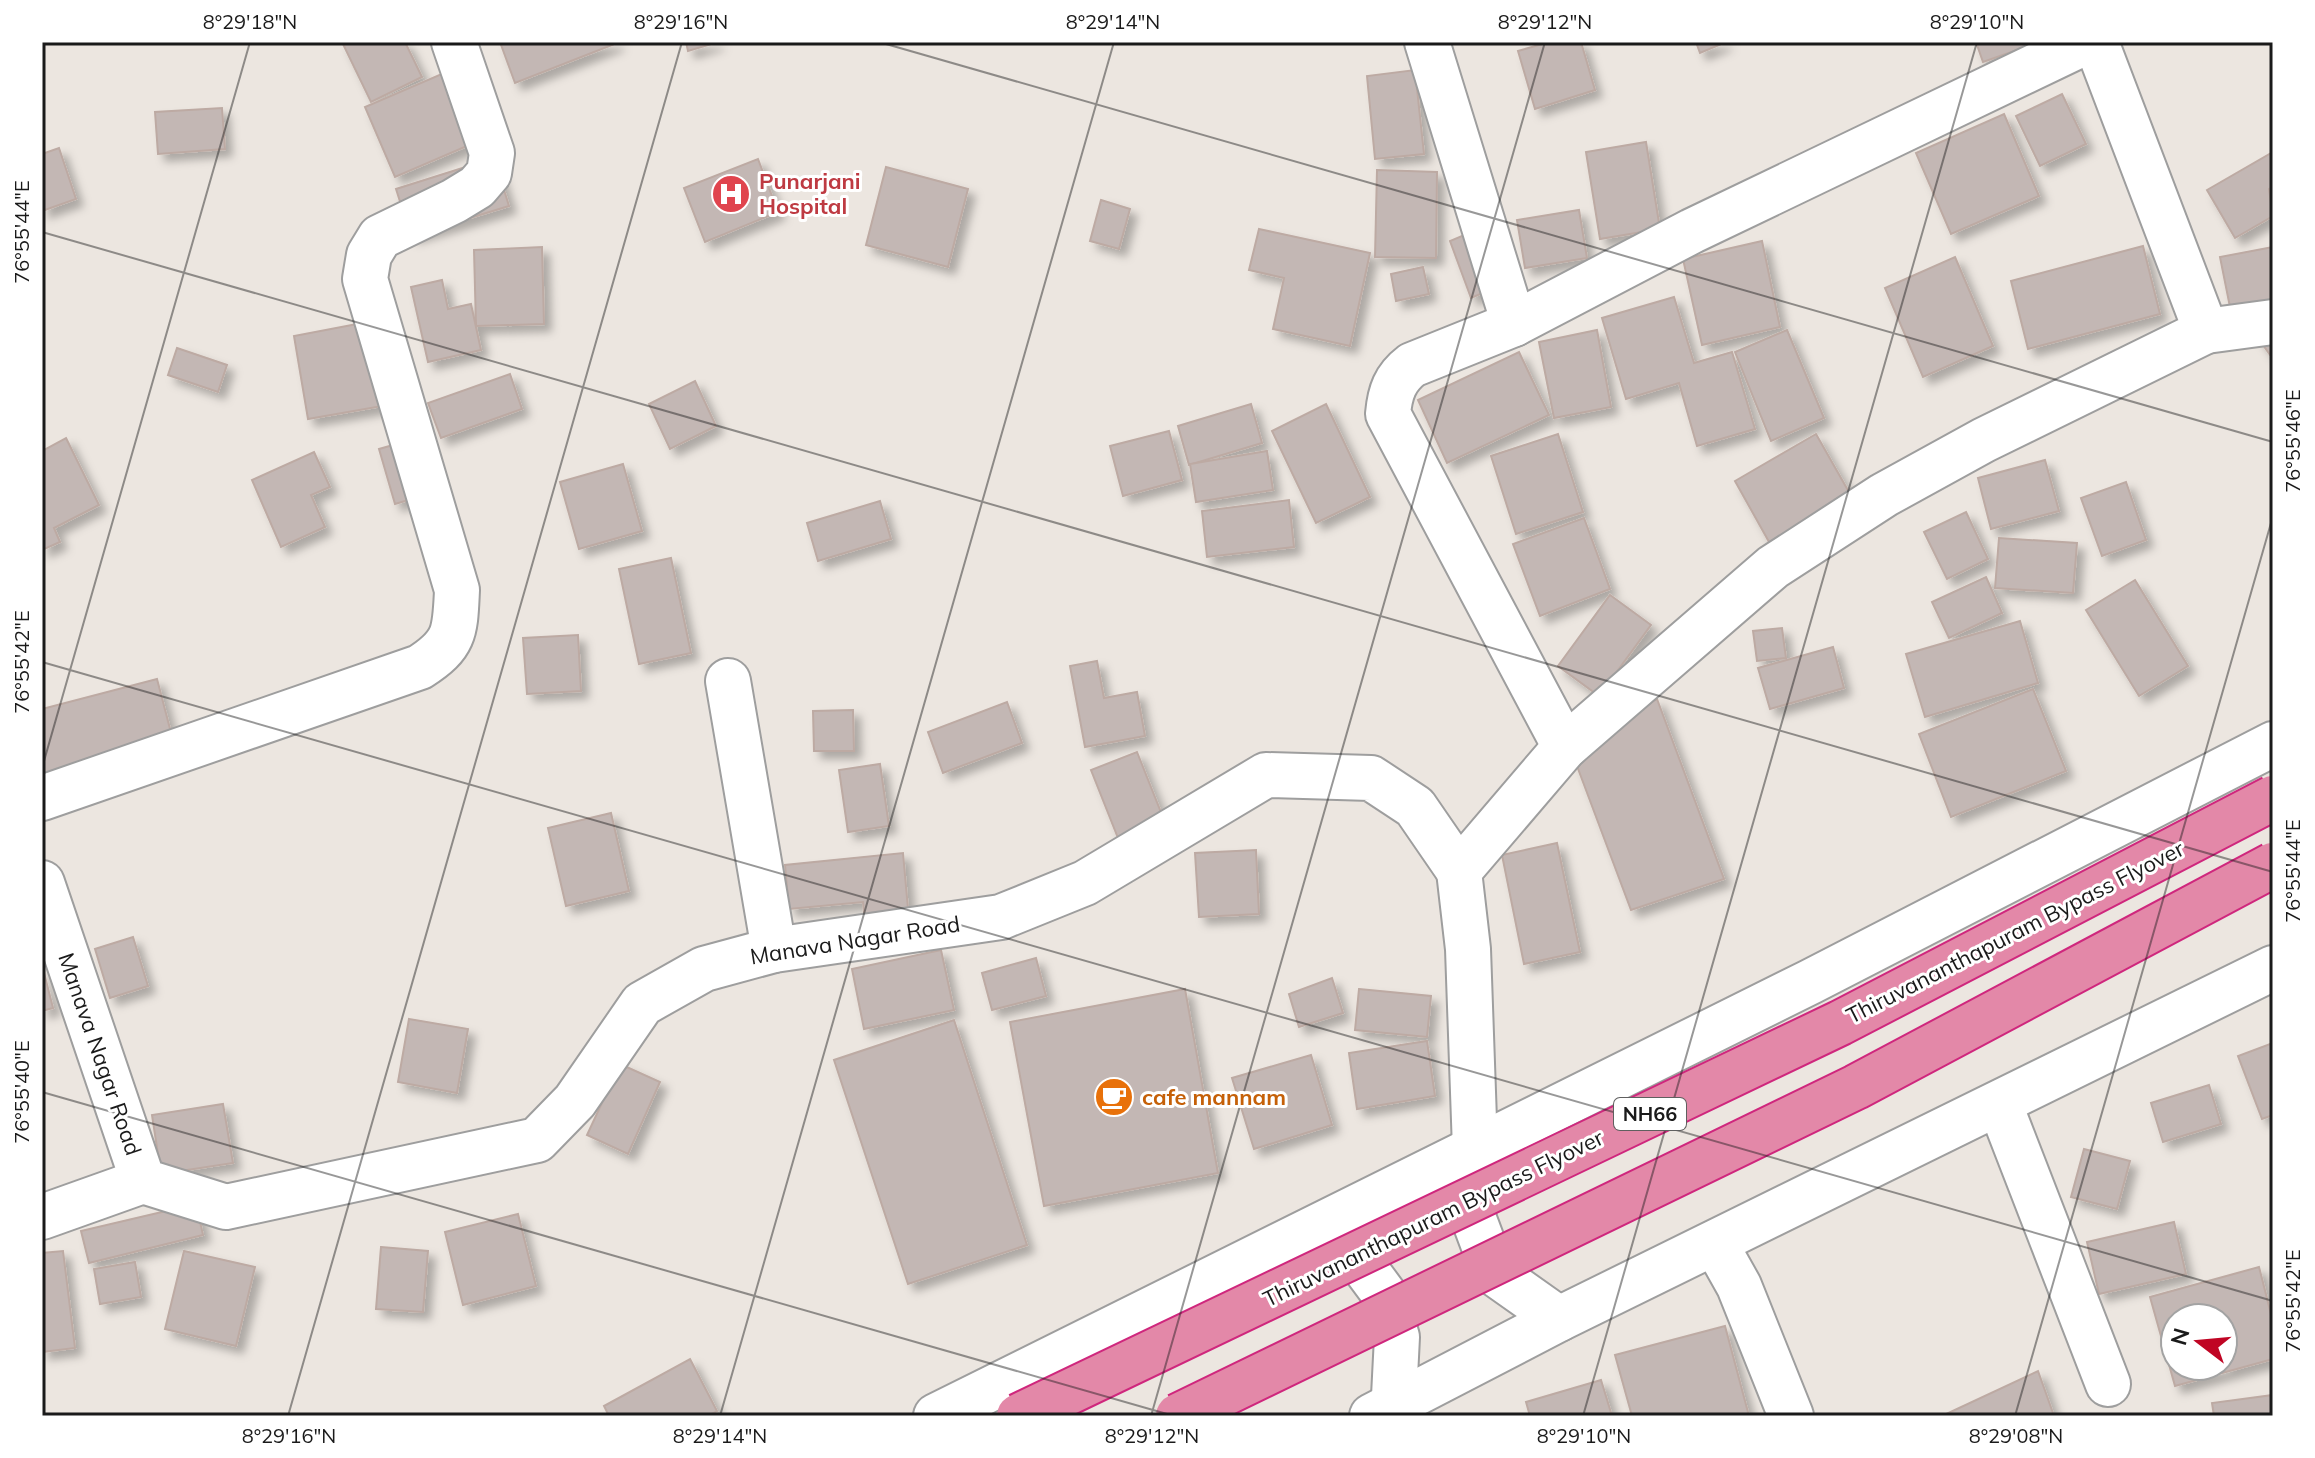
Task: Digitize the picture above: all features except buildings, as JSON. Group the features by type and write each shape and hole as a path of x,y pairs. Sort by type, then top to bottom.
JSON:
{"highway":[{"name":"Thiruvananthapuram Bypass Flyover","path":"1019,1416 1840,1023 2273,798"},
{"path":"1178,1416 1856,1087 2273,865"}],"street":[{"path":"42,798 420,667 445,651 455,626 457,590 365,279 369,255 380,237 454,201 477,187 489,173 492,153 454,42"},
{"path":"1427,42 1514,324"},
{"path":"1565,747 1388,414 1390,394 1399,374 1412,365 1514,324 1692,231 2086,42"},
{"path":"2096,42 2206,331"},
{"path":"1559,1319 1494,1273 1463,1190 1475,1149 1468,949 1459,871 1565,747 1773,567 1884,495 1984,440 2206,331 2273,322"},
{"path":"728,681 774,950"},
{"path":"936,1416 1810,982 2273,744"},
{"name":"Manava Nagar Road","path":"42,883 143,1181 226,1207 537,1140 575,1101 642,1004 704,969 774,950 1001,917 1085,883 1266,775 1371,778 1415,807 1459,871"},
{"path":"1386,1413 1559,1319 1716,1245 2273,968"},
{"path":"2000,1105 2108,1384"},
{"path":"42,1217 143,1181"},
{"path":"1288,1242 1361,1263 1384,1294 1397,1337 1386,1413"},
{"path":"1716,1245 1739,1286 1791,1416"}],"place":[{"name":"Punarjani Hospital","path":"731,194"},
{"name":"cafe mannam","path":"1114,1097"}]}
